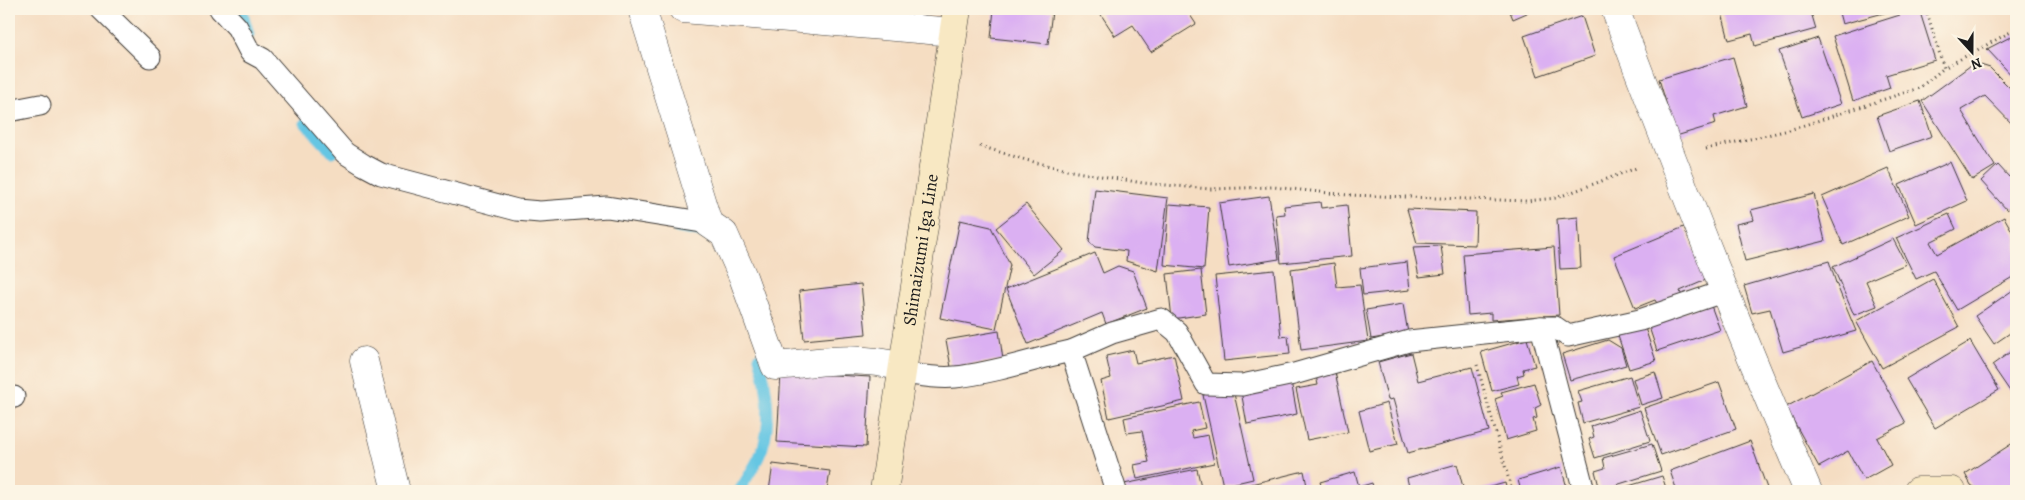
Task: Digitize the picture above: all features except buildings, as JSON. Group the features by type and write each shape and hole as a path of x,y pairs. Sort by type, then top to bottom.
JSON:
{"main road":[{"name":"Shimaizumi Iga Line","path":"884,491 955,20"},
{"path":"1918,491 1952,491"}],"street":[{"path":"642,9 708,223 724,234 743,277 775,366 849,359 878,361 902,370"},
{"path":"683,9 955,20"},
{"path":"1615,9 1767,397 1808,491"},
{"path":"364,361 396,491"}],"lane":[{"path":"101,9 150,57"},
{"path":"220,9 237,27 250,52 263,59 345,154 381,174 517,210 540,212 607,206 708,223"},
{"path":"9,111 40,105"},
{"path":"902,370 929,377 954,377 997,370 1071,351 1112,333 1161,318 1177,332 1206,384 1242,384 1294,374 1409,341 1541,327 1555,327 1568,336 1640,320 1725,290"},
{"path":"1541,327 1584,491"},
{"path":"1071,351 1116,491"}],"path":[{"path":"1926,9 1944,68"},
{"path":"980,146 1071,172 1210,189 1272,187 1348,195 1527,201 1556,198 1672,157 1790,130 1919,88 1944,68 2016,28"},
{"path":"1469,335 1512,491"}],"waterway":[{"path":"243,9 249,34"},
{"path":"305,123 332,152"},
{"path":"677,228 713,235"},
{"path":"739,491 759,457 768,421 767,394 759,357"}]}
